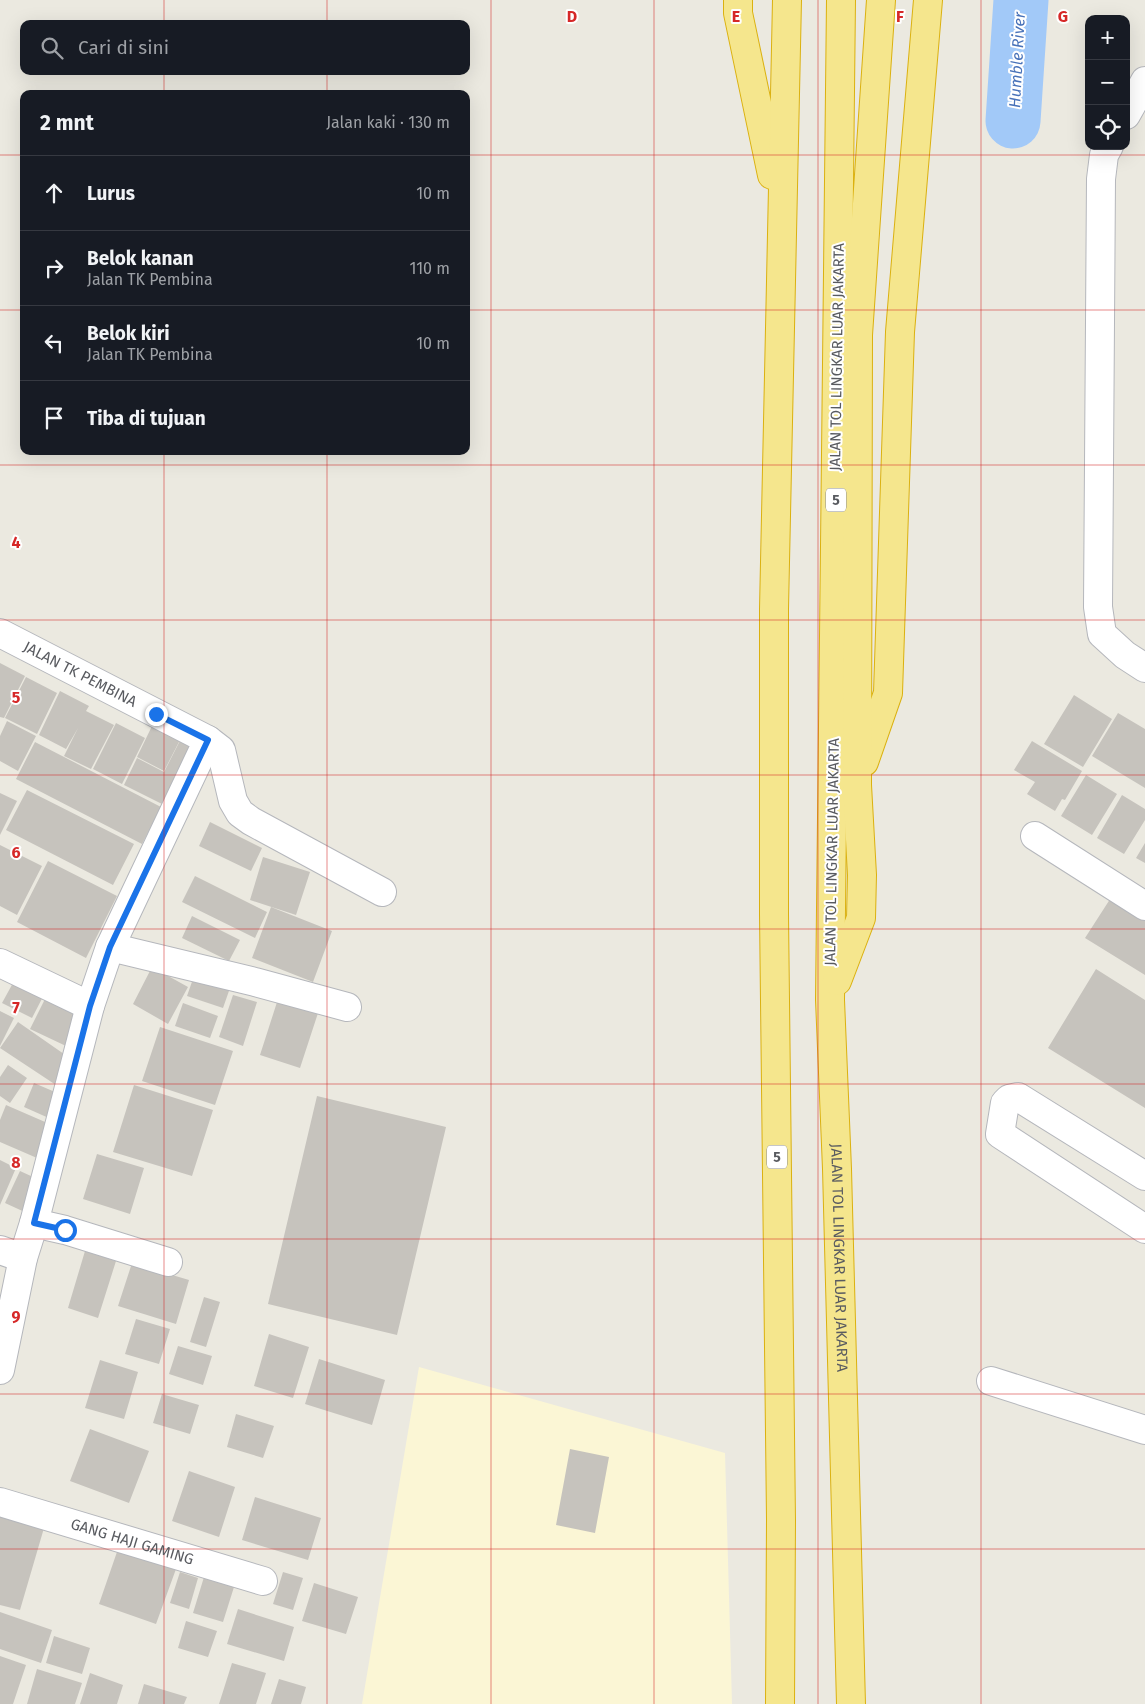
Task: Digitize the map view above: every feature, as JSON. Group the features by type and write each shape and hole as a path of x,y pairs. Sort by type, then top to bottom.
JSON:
{"highway":[{"path":"738,0 738,13 782,221"},
{"name":"5","path":"780,1704 781,1520 774,914 774,610 787,0"},
{"name":"JALAN TOL LINGKAR LUAR JAKARTA","path":"841,0 830,1000 837,1169 851,1704"},
{"path":"830,1000 860,918 862,875 857,785 858,335 880,0"},
{"path":"857,785 888,693 900,332 928,0"}],"street":[{"path":"1130,108 1145,81"},
{"path":"1107,150 1104,155 1101,179 1098,607 1102,634 1125,655 1145,668"},
{"name":"JALAN TK PEMBINA","path":"0,633 208,740"},
{"path":"0,1370 12,1254 34,1223 90,1006 110,947 208,740 221,750 233,801 240,813 251,821 382,892"},
{"path":"1035,836 1145,906"},
{"path":"110,947 255,982 347,1007"},
{"path":"0,963 90,1006"},
{"path":"1145,1176 1018,1097 1009,1099 1005,1103 1000,1134 1145,1229"},
{"path":"34,1223 65,1230 168,1262"},
{"path":"991,1381 1145,1430"},
{"name":"GANG HAJI GAMING","path":"0,1502 263,1581"}],"shaded area":[{"path":"419,1367 725,1453 732,1704 362,1704"}],"building":[{"path":"0,663 25,676 4,718 0,717"},
{"path":"26,677 57,693 37,734 5,718"},
{"path":"60,691 89,706 86,711 114,725 91,769 64,756 78,728 66,749 39,735"},
{"path":"1074,695 1112,719 1083,767 1044,744"},
{"path":"1118,713 1145,729 1145,788 1092,756"},
{"path":"7,721 36,736 18,771 0,761 0,736"},
{"path":"116,723 145,738 122,784 93,769"},
{"path":"152,726 180,740 164,771 137,757"},
{"path":"185,731 202,740 182,780 173,776 180,780 166,806 124,785 137,758 164,772"},
{"path":"1032,741 1082,771 1065,800 1062,799 1055,811 1027,794 1035,782 1014,770"},
{"path":"35,742 161,807 142,844 16,779"},
{"path":"1086,775 1117,794 1092,835 1061,816"},
{"path":"27,790 134,844 113,885 6,830"},
{"path":"0,793 17,801 0,835"},
{"path":"1122,795 1145,809 1145,820 1124,854 1097,838"},
{"path":"210,822 262,848 251,871 199,846"},
{"path":"1145,843 1145,863 1136,858"},
{"path":"0,845 42,866 17,915 0,906"},
{"path":"263,857 310,872 296,915 250,900"},
{"path":"48,861 117,896 86,958 17,922"},
{"path":"195,876 267,912 255,938 182,902"},
{"path":"1114,893 1145,912 1145,975 1085,938"},
{"path":"271,907 332,931 313,982 252,958"},
{"path":"192,916 240,940 229,961 182,938"},
{"path":"152,967 188,987 168,1024 133,1004"},
{"path":"1096,969 1145,1000 1145,1108 1048,1048"},
{"path":"19,972 48,987 32,1018 2,1003"},
{"path":"194,976 230,988 223,1008 187,996"},
{"path":"49,991 85,1009 66,1046 30,1029"},
{"path":"233,995 257,1002 243,1046 219,1037"},
{"path":"278,999 318,1013 300,1068 260,1055"},
{"path":"183,1003 218,1016 210,1038 175,1026"},
{"path":"0,1011 14,1018 0,1046"},
{"path":"18,1022 74,1061 59,1087 0,1048"},
{"path":"160,1027 233,1051 215,1105 142,1081"},
{"path":"8,1065 27,1078 10,1103 0,1096 0,1077"},
{"path":"34,1083 62,1095 51,1119 24,1107"},
{"path":"134,1085 213,1110 192,1176 113,1152"},
{"path":"317,1096 446,1127 397,1335 268,1304"},
{"path":"6,1105 52,1125 37,1158 0,1142 0,1120"},
{"path":"97,1154 144,1168 130,1214 83,1199"},
{"path":"0,1160 16,1168 0,1205"},
{"path":"20,1171 44,1182 29,1214 5,1203"},
{"path":"85,1251 116,1261 98,1318 68,1308"},
{"path":"132,1263 189,1280 176,1324 118,1306"},
{"path":"204,1297 220,1302 206,1347 190,1342"},
{"path":"136,1319 170,1329 159,1364 125,1354"},
{"path":"269,1334 309,1347 293,1398 254,1386"},
{"path":"178,1346 212,1356 203,1385 169,1374"},
{"path":"319,1359 385,1380 372,1425 305,1404"},
{"path":"100,1360 138,1372 124,1419 85,1408"},
{"path":"162,1394 199,1405 190,1434 153,1423"},
{"path":"236,1414 274,1426 263,1458 227,1447"},
{"path":"90,1429 149,1451 129,1503 70,1481"},
{"path":"570,1449 609,1457 595,1533 556,1525"},
{"path":"189,1471 235,1487 219,1537 172,1521"},
{"path":"255,1497 321,1518 308,1560 242,1540"},
{"path":"0,1515 44,1528 20,1610 0,1605"},
{"path":"118,1549 176,1569 156,1624 99,1604"},
{"path":"180,1572 198,1578 189,1609 170,1603"},
{"path":"283,1572 303,1578 293,1610 273,1604"},
{"path":"204,1577 234,1587 223,1622 193,1613"},
{"path":"314,1583 358,1597 346,1634 302,1621"},
{"path":"238,1609 294,1627 284,1661 227,1644"},
{"path":"0,1612 52,1630 41,1663 0,1649"},
{"path":"186,1621 217,1631 208,1657 178,1648"},
{"path":"54,1636 90,1648 82,1674 46,1663"},
{"path":"0,1656 26,1665 13,1704 0,1704"},
{"path":"232,1663 266,1673 256,1704 219,1704"},
{"path":"37,1669 82,1683 75,1704 27,1704"},
{"path":"90,1673 123,1685 117,1704 80,1704"},
{"path":"279,1679 306,1687 301,1704 271,1704"},
{"path":"144,1684 187,1697 184,1704 138,1704"}],"waterway":[{"name":"Humble River","path":"1013,121 1021,0"}],"route":[{"path":"65,1230 34,1223 90,1006 110,947 208,740 156,714"}]}
